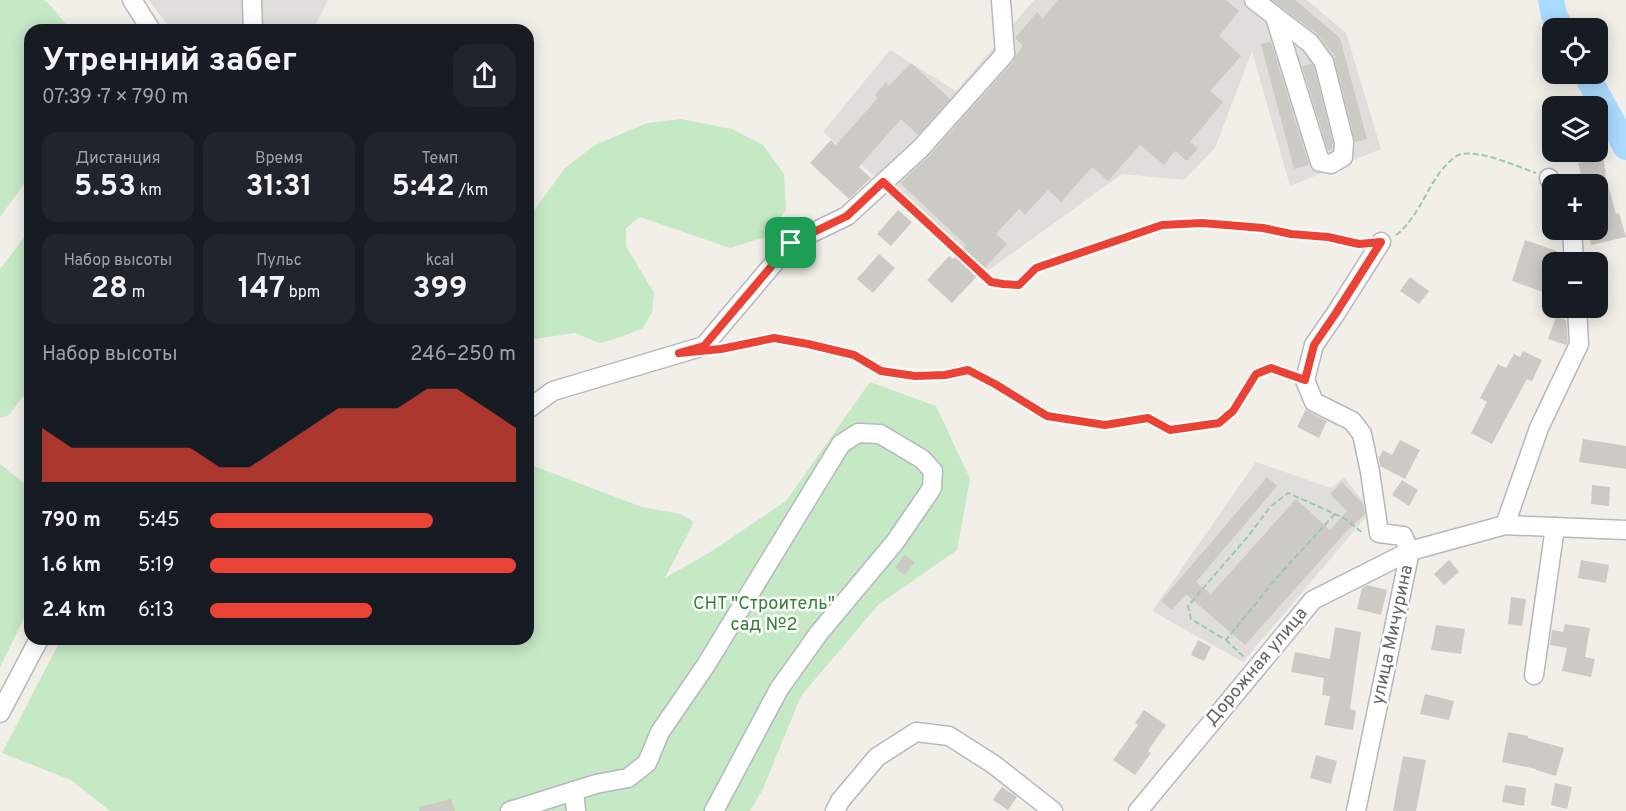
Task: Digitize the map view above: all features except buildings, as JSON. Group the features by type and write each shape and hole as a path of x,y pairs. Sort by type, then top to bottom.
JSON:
{"street":[{"path":"132,0 147,24"},
{"path":"252,0 253,24"},
{"path":"534,405 553,391 704,346 791,243 847,216 920,149 1005,54 1001,0"},
{"path":"1254,0 1310,44 1324,62 1344,142 1343,157 1331,164 1320,162 1275,17"},
{"path":"1379,533 1362,434 1352,421 1314,402 1305,380 1314,345 1381,242"},
{"path":"1505,525 1539,428 1579,344 1578,318"},
{"path":"510,811 596,784 628,778 647,763 660,732 706,665 841,444 858,433 880,434 922,459 933,471 932,488 895,542 819,633 779,689 714,811"},
{"name":"Дорожная улица","path":"1138,811 1313,600 1410,551 1505,525 1626,530"},
{"path":"1534,675 1555,527"},
{"name":"улица Мичурина","path":"1356,811 1410,551 1403,536 1379,533"},
{"path":"0,713 36,645"},
{"path":"835,811 840,801 877,758 916,732 949,736 993,764 1053,811"},
{"path":"574,791 576,811"}],"path":[{"path":"883,182 991,282 1019,285 1036,268 1162,225 1202,223 1263,228 1291,234 1328,237 1359,244 1381,242 1399,234 1412,218 1438,175 1456,156 1467,153 1485,156 1542,178"},
{"path":"721,349 774,338 854,355 881,371 892,373 915,376 945,375 968,370 1047,416 1105,425 1148,418 1170,430 1219,423 1233,411 1256,374 1271,368 1305,380"},
{"path":"1256,669 1226,640 1191,619 1188,606 1270,507 1288,494 1344,518 1363,534 1379,533"},
{"path":"1226,640 1286,567 1335,514"}],"shaded area":[{"path":"149,0 328,0 316,24 167,24"},
{"path":"1034,0 1307,0 1346,33 1381,149 1290,186 1252,51 1215,148 1184,180 1122,174 986,272 823,132 890,50 956,91"},
{"path":"1256,462 1331,488 1344,477 1371,511 1243,662 1152,611"}],"green space":[{"path":"0,0 43,0 66,24 24,24 24,184 0,217"},
{"path":"681,119 732,129 763,145 784,174 786,210 765,237 730,248 640,217 626,228 626,246 654,293 652,312 643,328 600,343 575,333 534,339 534,211 565,168 595,145 647,123"},
{"path":"24,238 24,395 9,415 0,418 0,269"},
{"name":"СНТ \"Строитель\" сад №2","path":"870,382 936,406 970,479 957,550 878,605 801,696 762,791 750,811 110,811 71,780 2,753 58,645 534,645 534,466 642,507 680,514 694,522 665,578 712,551 786,501"},
{"path":"0,464 24,483 24,618 0,667"}],"waterway":[{"path":"1551,0 1556,18"},
{"path":"1591,84 1626,147"}],"route":[{"path":"883,182 991,282 1003,284 1019,285 1036,268 1162,225 1202,223 1263,228 1291,234 1328,237 1359,244 1381,242 1314,345 1305,380 1271,368 1256,374 1233,411 1219,423 1170,430 1148,418 1105,425 1047,416 968,370 945,375 915,376 881,371 854,355 774,338 721,349 679,353 704,346 791,243 847,216 883,182"}]}
